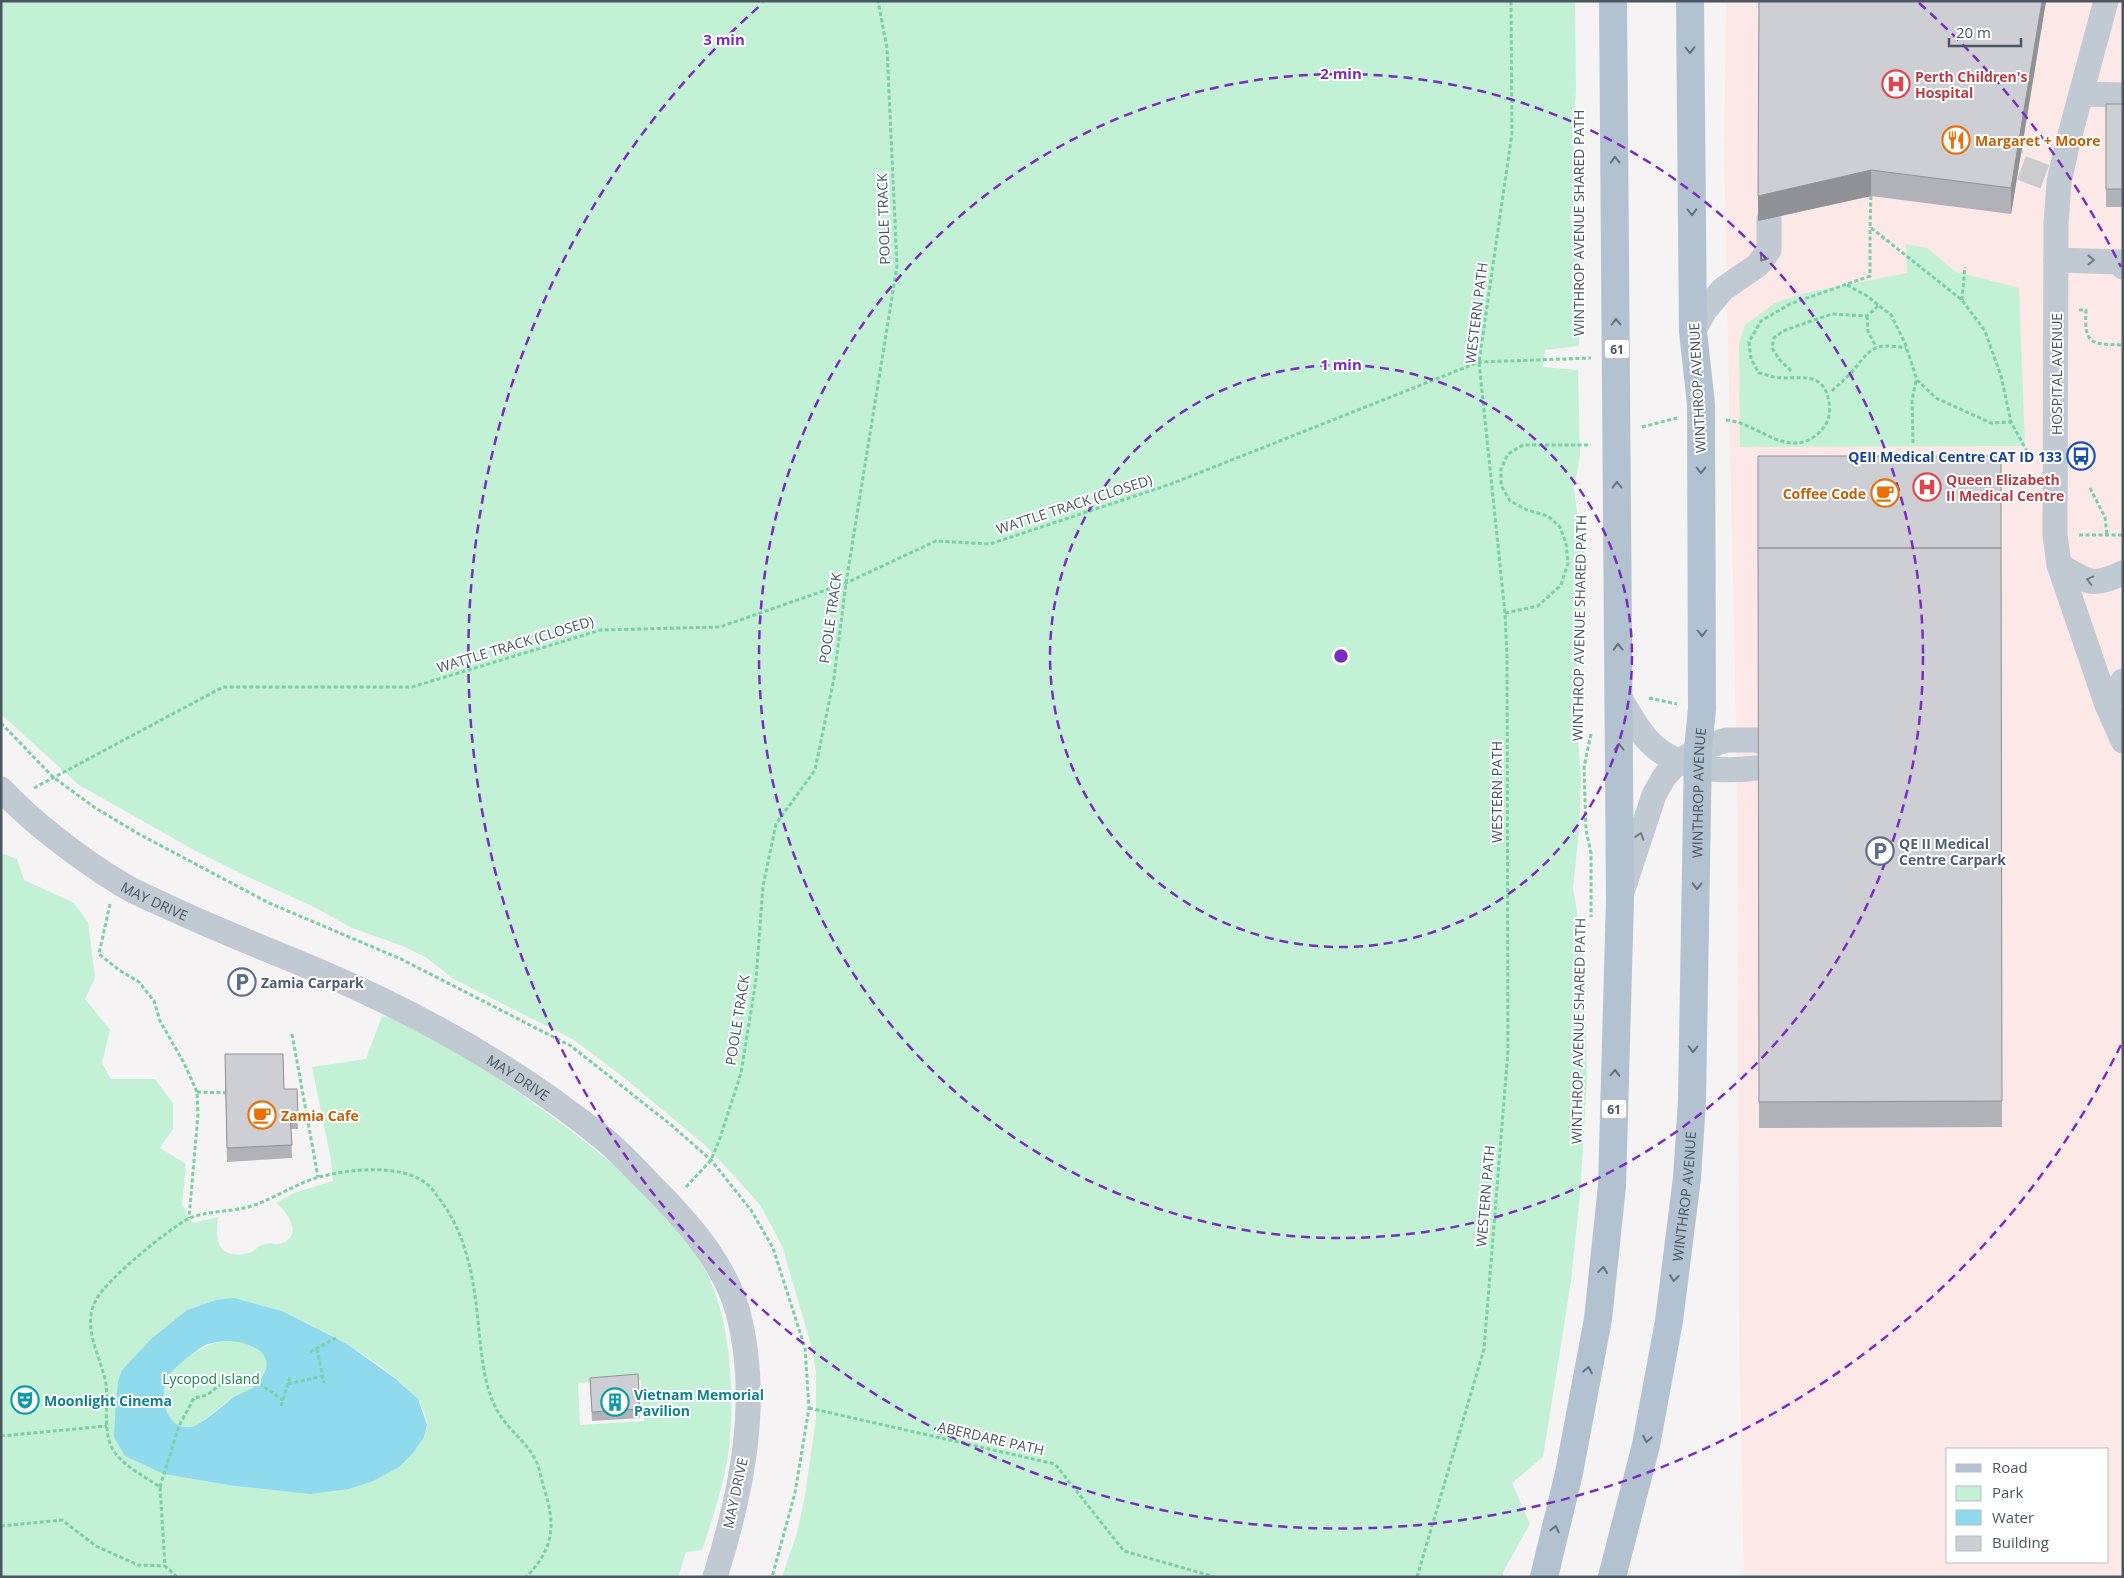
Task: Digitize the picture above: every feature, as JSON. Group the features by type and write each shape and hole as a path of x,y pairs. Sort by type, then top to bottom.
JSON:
{"main road":[{"name":"61","path":"1544,1577 1569,1472 1598,1319 1612,1186 1620,898 1630,696 1604,358 1613,1"},
{"name":"WINTHROP AVENUE","path":"1615,1564 1646,1445 1669,1321 1687,1178 1692,1101 1692,760 1701,404 1693,332 1690,1"},
{"path":"1615,1564 1627,1577"}],"street":[{"name":"HOSPITAL AVENUE","path":"2106,1 2060,182 2056,260 2055,535 2060,565 2107,705 2123,741"},
{"path":"2081,94 2121,97"},
{"path":"1693,332 1705,310 1723,289 1758,265 1769,250 1770,219"},
{"path":"2056,260 2122,262"},
{"path":"2060,565 2086,580 2102,583 2123,573"},
{"path":"2107,705 2123,681"},
{"path":"1630,696 1646,738 1667,756 1758,768 1788,755 1758,740 1726,740 1714,733 1693,707"},
{"path":"1620,898 1654,795 1664,777 1726,740"},
{"name":"MAY DRIVE","path":"1,789 40,826 119,883 223,933 320,972 411,1013 498,1064 605,1140 670,1204 700,1238 724,1279 737,1310 744,1349 748,1401 744,1467 715,1577"}],"path":[{"name":"POOLE TRACK","path":"670,1204 710,1160 720,1138 741,1073 756,980 763,886 776,824 815,770 834,678 846,583 897,266 887,48 878,1"},
{"name":"WESTERN PATH","path":"1417,1577 1484,1349 1508,1051 1507,656 1505,613 1479,362 1512,133 1511,1"},
{"path":"1832,290 1870,276 1871,196"},
{"path":"1870,227 1962,300 1985,331 2001,376 2011,422 2032,460"},
{"path":"1962,300 1965,267"},
{"path":"1846,285 1867,296 1892,314 1906,348 1916,380 1912,400 1913,443"},
{"path":"1792,371 1772,348 1774,338 1782,331 1832,314 1867,316 1879,305"},
{"path":"2072,310 2086,310 2085,324 2088,338 2096,344 2123,345"},
{"path":"1867,316 1868,331 1876,347"},
{"path":"1832,391 1850,373 1863,356 1876,347 1888,345 1906,348"},
{"name":"WINTHROP AVENUE SHARED PATH","path":"1590,348 1604,358 1590,368"},
{"name":"WATTLE TRACK (CLOSED)","path":"53,777 223,687 412,687 601,630 720,627 846,583 936,541 990,544 1171,484 1479,362 1604,358"},
{"path":"1916,380 1936,398 1991,423 2011,422"},
{"path":"1591,444 1591,453"},
{"path":"2090,488 2105,517 2107,535"},
{"path":"2073,535 2123,535"},
{"path":"1505,613 1538,606"},
{"path":"1630,696 1693,707"},
{"name":"WINTHROP AVENUE SHARED PATH","path":"1591,726 1591,736 1584,767 1586,830 1591,853 1591,920"},
{"path":"119,883 107,910 99,954 119,970 140,982 154,1001 160,1021 184,1063 197,1092 198,1114 189,1218"},
{"path":"292,1034 318,1178"},
{"path":"197,1092 236,1093"},
{"path":"293,1093 303,1093"},
{"path":"160,1487 115,1454 108,1440 105,1379 96,1354 89,1321 96,1299 113,1279 146,1250 189,1218 250,1206 318,1178 374,1170 403,1172 427,1184 449,1211 465,1245 474,1283 482,1358 490,1394 500,1415 536,1460 549,1504 551,1537 537,1566 526,1577"},
{"path":"310,1352 336,1338"},
{"path":"317,1349 324,1384"},
{"path":"164,1566 160,1487 179,1426 194,1398 207,1395 233,1375 258,1383 283,1400"},
{"path":"288,1384 323,1376"},
{"path":"281,1406 290,1377"},
{"name":"ABERDARE PATH","path":"809,1408 1055,1464 1124,1551 1215,1577"},
{"path":"1,1436 108,1426"},
{"path":"1,1526 62,1520 96,1546 138,1565 164,1566 177,1577"}],"shaded area":[{"name":"Queen Elizabeth II Medical Centre","path":"1726,1 2123,1 2123,1577 1744,1577 1739,1333 1738,821 1724,153"}],"green space":[{"path":"1,1 1575,1 1576,91 1573,134 1579,186 1570,219 1582,251 1572,281 1580,295 1579,346 1545,350 1543,367 1578,370 1580,455 1574,488 1579,530 1584,544 1577,726 1581,778 1579,830 1573,888 1584,955 1587,1079 1580,1195 1571,1281 1543,1457 1512,1483 1530,1524 1503,1572 1503,1577 782,1577 797,1533 805,1496 816,1418 816,1373 812,1348 782,1246 761,1206 737,1179 705,1145 622,1076 574,1040 452,978 427,958 403,946 352,928 316,908 244,875 194,850 79,785 1,714"},
{"path":"1906,244 1927,248 1956,272 2019,288 2025,446 1740,447 1739,344 1745,325 1775,303 1801,294 1907,273"},
{"path":"1,853 17,859 24,880 74,903 88,922 95,978 85,999 110,1030 102,1063 111,1079 155,1079 173,1104 173,1129 160,1148 186,1164 182,1205 192,1223 218,1217 218,1240 222,1249 235,1254 245,1254 252,1252 259,1246 270,1243 283,1243 292,1234 292,1228 285,1212 276,1203 294,1193 333,1181 331,1160 312,1067 366,1059 382,1016 413,1024 505,1083 587,1143 632,1181 672,1223 690,1246 714,1289 721,1310 729,1357 731,1427 729,1448 722,1487 702,1550 686,1552 678,1577 1,1577","holes":["216,1300 260,1306 283,1312 345,1343 392,1375 411,1392 423,1410 427,1426 422,1440 413,1453 293,1492 234,1486 164,1474 122,1370 152,1338 187,1310","641,1380 644,1421 580,1425 578,1383"]},
{"name":"Lycopod Island","path":"224,1341 244,1344 260,1351 265,1357 264,1374 250,1390 234,1397 198,1424 188,1427 179,1426 172,1420 164,1403 164,1392 170,1374 187,1357 209,1345"}],"water":[{"path":"234,1298 282,1311 347,1344 396,1379 418,1399 427,1425 424,1437 413,1453 399,1467 373,1481 349,1489 310,1494 234,1486 164,1474 125,1456 114,1437 118,1382 122,1370 152,1338 187,1310 216,1300","holes":["224,1341 234,1342 260,1351 265,1357 264,1374 257,1384 231,1399 198,1424 188,1427 179,1426 172,1420 164,1402 166,1382 170,1374 185,1359 204,1346"]}],"building":[{"name":"Perth Children's Hospital","path":"1759,1 2042,1 2011,188 1871,170 1758,196"},
{"path":"2106,104 2123,104 2123,189 2106,189"},
{"path":"1758,456 2001,456 2001,548 1758,548"},
{"name":"QE II Medical Centre Carpark","path":"1758,548 2001,548 2002,1101 1759,1102"},
{"name":"Zamia Cafe","path":"225,1054 283,1054 284,1089 297,1089 298,1116 290,1116 292,1145 227,1148"},
{"name":"Vietnam Memorial Pavilion","path":"638,1374 640,1409 592,1412 590,1378"}],"tunnel":[{"path":"1999,139 2019,167 2059,182"}],"place":[{"name":"Perth Children's Hospital","path":"1896,84"},
{"name":"Margaret + Moore","path":"1956,140"},
{"name":"QEII Medical Centre CAT ID 133","path":"2081,456"},
{"name":"Queen Elizabeth II Medical Centre","path":"1927,487"},
{"name":"Coffee Code","path":"1885,493"},
{"name":"QE II Medical Centre Carpark","path":"1880,851"},
{"name":"Zamia Carpark","path":"242,982"},
{"name":"Zamia Cafe","path":"262,1115"},
{"name":"Moonlight Cinema","path":"25,1400"},
{"name":"Vietnam Memorial Pavilion","path":"615,1402"}]}
